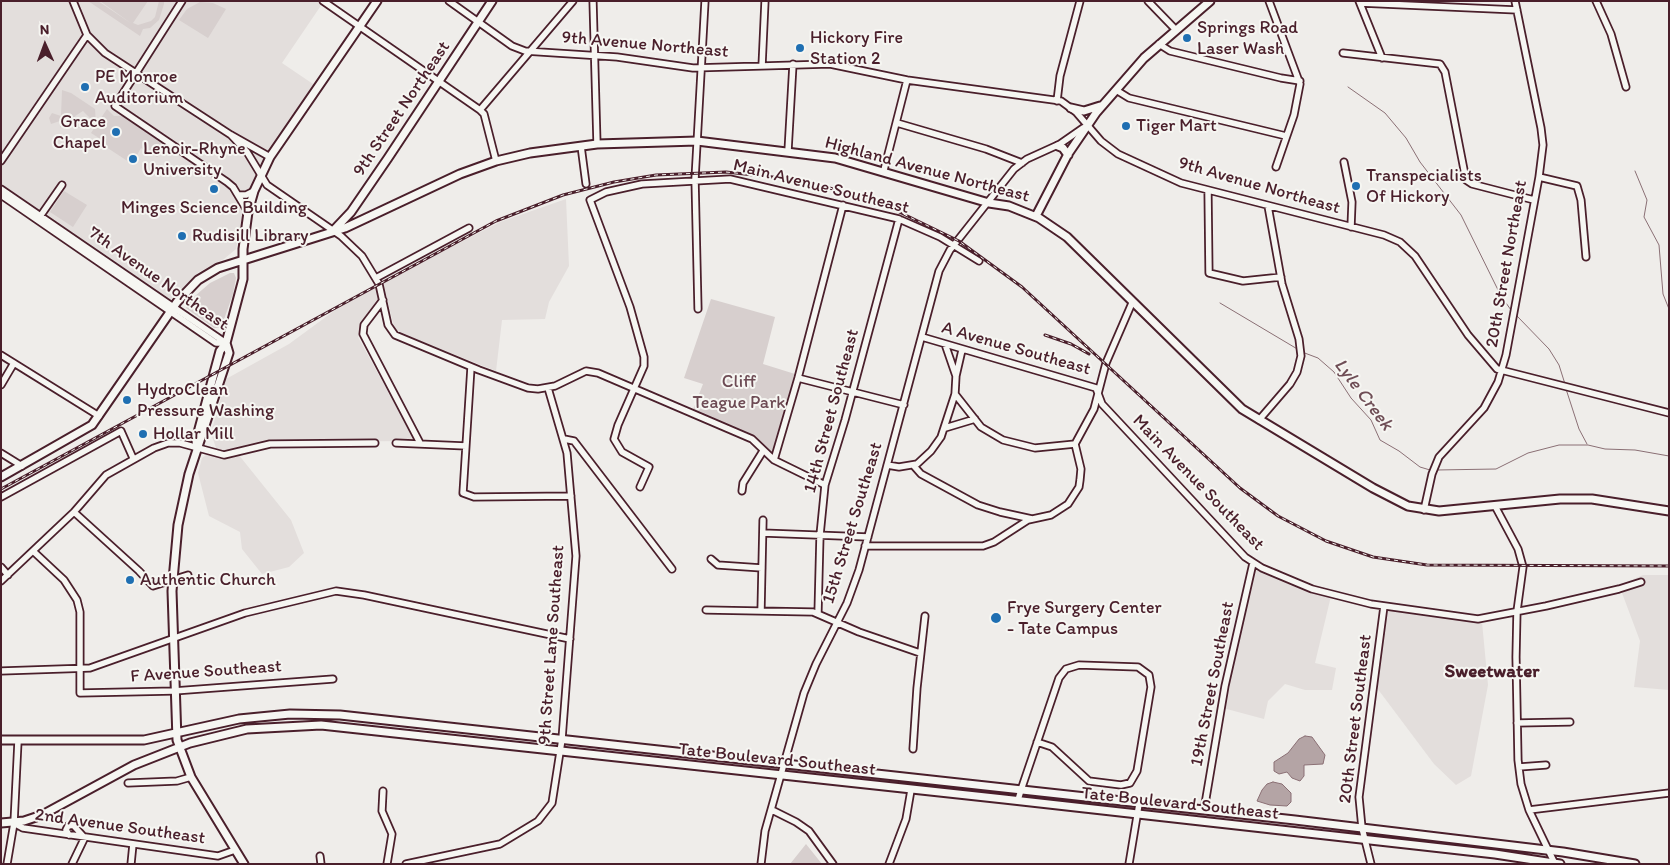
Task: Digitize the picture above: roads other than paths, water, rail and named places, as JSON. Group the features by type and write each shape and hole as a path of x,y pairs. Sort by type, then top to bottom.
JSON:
{"main road":[{"path":"197,449 196,440 220,350 226,343 242,289 248,212 260,175 270,157 377,1"},
{"name":"9th Street Northeast","path":"333,231 351,212 440,82 492,1"},
{"path":"1036,216 1068,155 1087,125 1140,62 1210,1"},
{"path":"1071,108 1084,111 1096,109 1105,103"},
{"name":"Highland Avenue Northeast","path":"1,478 85,431 99,416 173,309 188,290 207,274 244,259 345,228 460,174 496,161 530,153 598,144 697,141 835,158 884,170 989,203 1009,206 1036,216 1067,237 1227,397 1259,420 1391,498 1424,510 1439,511 1560,499 1592,499 1669,510"},
{"path":"1058,146 1063,148 1068,155"},
{"path":"226,343 229,353 201,442 197,449 182,506 172,580 174,691 176,735 191,777 244,864"},
{"name":"Tate Boulevard Southeast","path":"1,740 139,741 176,735 239,719 316,714 562,739 1204,810 1549,850 1635,864"},
{"name":"Tate Boulevard Southeast","path":"14,823 50,811 134,765 179,747 247,730 306,724 339,726 911,790 1018,800 1366,841 1495,854 1557,864"},
{"name":"2nd Avenue Southeast","path":"1,824 14,823"}],"street":[{"path":"73,1 87,35 105,53 230,136 270,157"},
{"path":"182,1 114,106 227,182 238,194 248,212"},
{"path":"323,1 480,110 484,114 496,161"},
{"name":"9th Avenue Northeast","path":"449,1 515,48 529,51 594,55 701,68 830,64 907,80 1057,100 1066,103 1101,141 1118,154 1182,183 1389,236 1409,249 1480,351 1497,370 1669,413"},
{"path":"480,110 572,1"},
{"path":"592,1 598,144"},
{"path":"698,309 695,172 705,1"},
{"path":"762,66 765,1"},
{"path":"1057,100 1061,70 1080,1"},
{"path":"1148,1 1176,30"},
{"path":"1269,1 1300,81 1296,106 1276,167"},
{"name":"20th Street Northeast","path":"1424,510 1432,474 1439,457 1484,408 1494,392 1502,370 1534,200 1543,145 1515,1"},
{"path":"1596,1 1611,34 1626,88"},
{"path":"1382,58 1360,2 1517,10"},
{"path":"1,161 87,35"},
{"path":"1159,44 1172,51 1300,81"},
{"path":"1343,53 1428,62 1442,66 1467,180 1534,200"},
{"path":"788,151 793,64"},
{"path":"884,170 907,80"},
{"path":"1116,90 1129,98 1286,136"},
{"path":"897,123 986,149 1022,163"},
{"name":"15th Street Southeast","path":"760,864 763,841 807,684 853,587 939,271 954,246 989,203 1007,176 1022,163 1058,146 1087,125"},
{"path":"230,136 247,152 260,175 272,190 355,248 379,284 388,325 395,335 471,367 528,388 548,388 561,384 587,370 598,373 752,439 774,460 825,485"},
{"path":"581,146 586,184"},
{"path":"1344,162 1352,202 1351,227"},
{"path":"1538,177 1578,186 1586,257"},
{"name":"Main Avenue Southeast","path":"633,389 644,366 644,357 630,307 590,200 606,192 629,186 695,179 738,180 899,219 940,237 979,261"},
{"path":"39,218 62,185"},
{"name":"7th Avenue Northeast","path":"1,189 39,218"},
{"path":"238,194 246,195 254,191"},
{"path":"1208,191 1209,273 1243,281 1281,277"},
{"name":"7th Avenue Northeast","path":"1,195 39,218 173,309 216,343 226,343"},
{"path":"774,460 798,378 843,205"},
{"path":"1259,420 1290,384 1300,360 1300,339 1281,277 1268,206"},
{"name":"14th Street Southeast","path":"818,614 820,535 825,485 899,219"},
{"path":"376,278 469,228"},
{"path":"382,300 364,325 363,334 420,443"},
{"path":"865,546 978,546 990,544 1018,526 1063,508 1079,487 1081,469 1075,444 1091,417 1106,364 1132,303"},
{"name":"A Avenue Southeast","path":"922,337 1096,388 1098,393"},
{"path":"945,344 956,376"},
{"path":"887,465 899,467 913,466 931,451 945,428 955,394 956,376 962,350"},
{"path":"1,355 99,416"},
{"path":"1,385 14,363"},
{"path":"471,367 463,493 474,497 571,496"},
{"path":"798,378 904,405"},
{"name":"9th Street Lane Southeast","path":"406,864 494,846 526,830 547,812 553,799 562,739 576,556 564,439 548,388"},
{"path":"633,389 618,425 615,442 622,452 649,468 640,487"},
{"name":"Main Avenue Southeast","path":"1098,393 1102,404 1237,549 1252,562 1312,589 1384,606 1474,618 1517,611 1619,589 1641,582"},
{"path":"955,394 975,419 993,435 1018,445 1035,448 1075,444"},
{"path":"945,428 963,421 975,419"},
{"path":"1,497 121,432 133,458"},
{"path":"564,439 574,441 672,569"},
{"path":"1,581 74,512 106,475 133,458 168,443 180,443 224,455 270,444 375,443"},
{"path":"396,443 466,446"},
{"path":"742,491 745,480 764,451"},
{"path":"1,453 22,466"},
{"path":"913,466 922,474 978,505 1033,519"},
{"path":"1495,506 1518,549 1523,567 1517,611 1519,767 1529,810 1557,864"},
{"path":"74,512 153,586 188,575"},
{"path":"761,611 764,520"},
{"path":"763,533 868,537"},
{"path":"33,551 64,580 77,600 80,612 80,669"},
{"path":"711,559 718,564 762,568"},
{"name":"19th Street Southeast","path":"1204,810 1225,686 1252,562"},
{"path":"1,567 8,575"},
{"path":"1,671 80,669 98,666 245,613 336,591 364,595 570,639"},
{"name":"20th Street Southeast","path":"1371,864 1362,828 1360,790 1384,606"},
{"path":"706,610 818,614 920,653"},
{"path":"913,749 920,653 925,616"},
{"path":"1018,800 1037,742 1059,678 1068,668 1079,665 1138,667 1149,675 1152,687 1136,776 1132,782 1123,785 1092,782 1052,747 1037,742"},
{"name":"F Avenue Southeast","path":"80,669 80,693 174,691 333,679"},
{"path":"1517,723 1570,722"},
{"path":"7,864 14,823 18,741"},
{"path":"1519,767 1546,765"},
{"path":"128,782 177,781 191,777"},
{"path":"889,864 906,819 911,790"},
{"path":"383,791 382,811 392,834 387,864"},
{"path":"1529,810 1669,793"},
{"path":"1129,864 1139,804"},
{"path":"772,810 809,831 833,864"},
{"name":"2nd Avenue Southeast","path":"14,823 23,828 218,856 235,850"},
{"path":"69,835 66,830 68,826 73,825 85,837 72,864"},
{"path":"130,864 134,844"},
{"path":"320,856 321,864"}],"waterway":[{"path":"1348,87 1385,113 1406,138 1420,162 1461,215 1501,296 1511,310"},
{"path":"1635,171 1647,200 1644,217 1659,245 1663,294 1669,309"},
{"name":"Lyle Creek","path":"1220,303 1299,350"},
{"path":"1517,316 1549,349 1559,365 1565,384"},
{"name":"Lyle Creek","path":"1302,352 1318,358 1334,372 1351,398 1371,420 1380,440 1399,451 1420,467 1430,470"},
{"path":"1566,389 1579,429 1587,444"},
{"name":"Lyle Creek","path":"1437,470 1496,469 1528,453 1559,445 1588,445 1605,449 1635,450 1669,456"}],"railway":[{"path":"1,489 496,221 563,195 614,182 656,175 726,172 791,179 842,191 889,207 959,241 1022,287 1240,488 1278,516 1326,541 1373,557 1427,565 1669,566"},
{"path":"1045,335 1071,344 1089,354"}],"place":[{"name":"Springs Road Laser Wash","path":"1187,38"},
{"name":"Hickory Fire Station 2","path":"800,48"},
{"name":"PE Monroe Auditorium","path":"85,87"},
{"name":"Tiger Mart","path":"1126,126"},
{"name":"Grace Chapel","path":"116,132"},
{"name":"Lenoir-Rhyne University","path":"133,159"},
{"name":"Transpecialists Of Hickory","path":"1356,186"},
{"name":"Minges Science Building","path":"214,189"},
{"name":"Rudisill Library","path":"182,236"},
{"name":"HydroClean Pressure Washing","path":"127,400"},
{"name":"Hollar Mill","path":"143,434"},
{"name":"Authentic Church","path":"130,580"},
{"name":"Frye Surgery Center - Tate Campus","path":"996,618"}],"district":[{"name":"Sweetwater","path":"1492,672"}],"park label":[{"name":"Cliff Teague Park","path":"739,392"}]}
